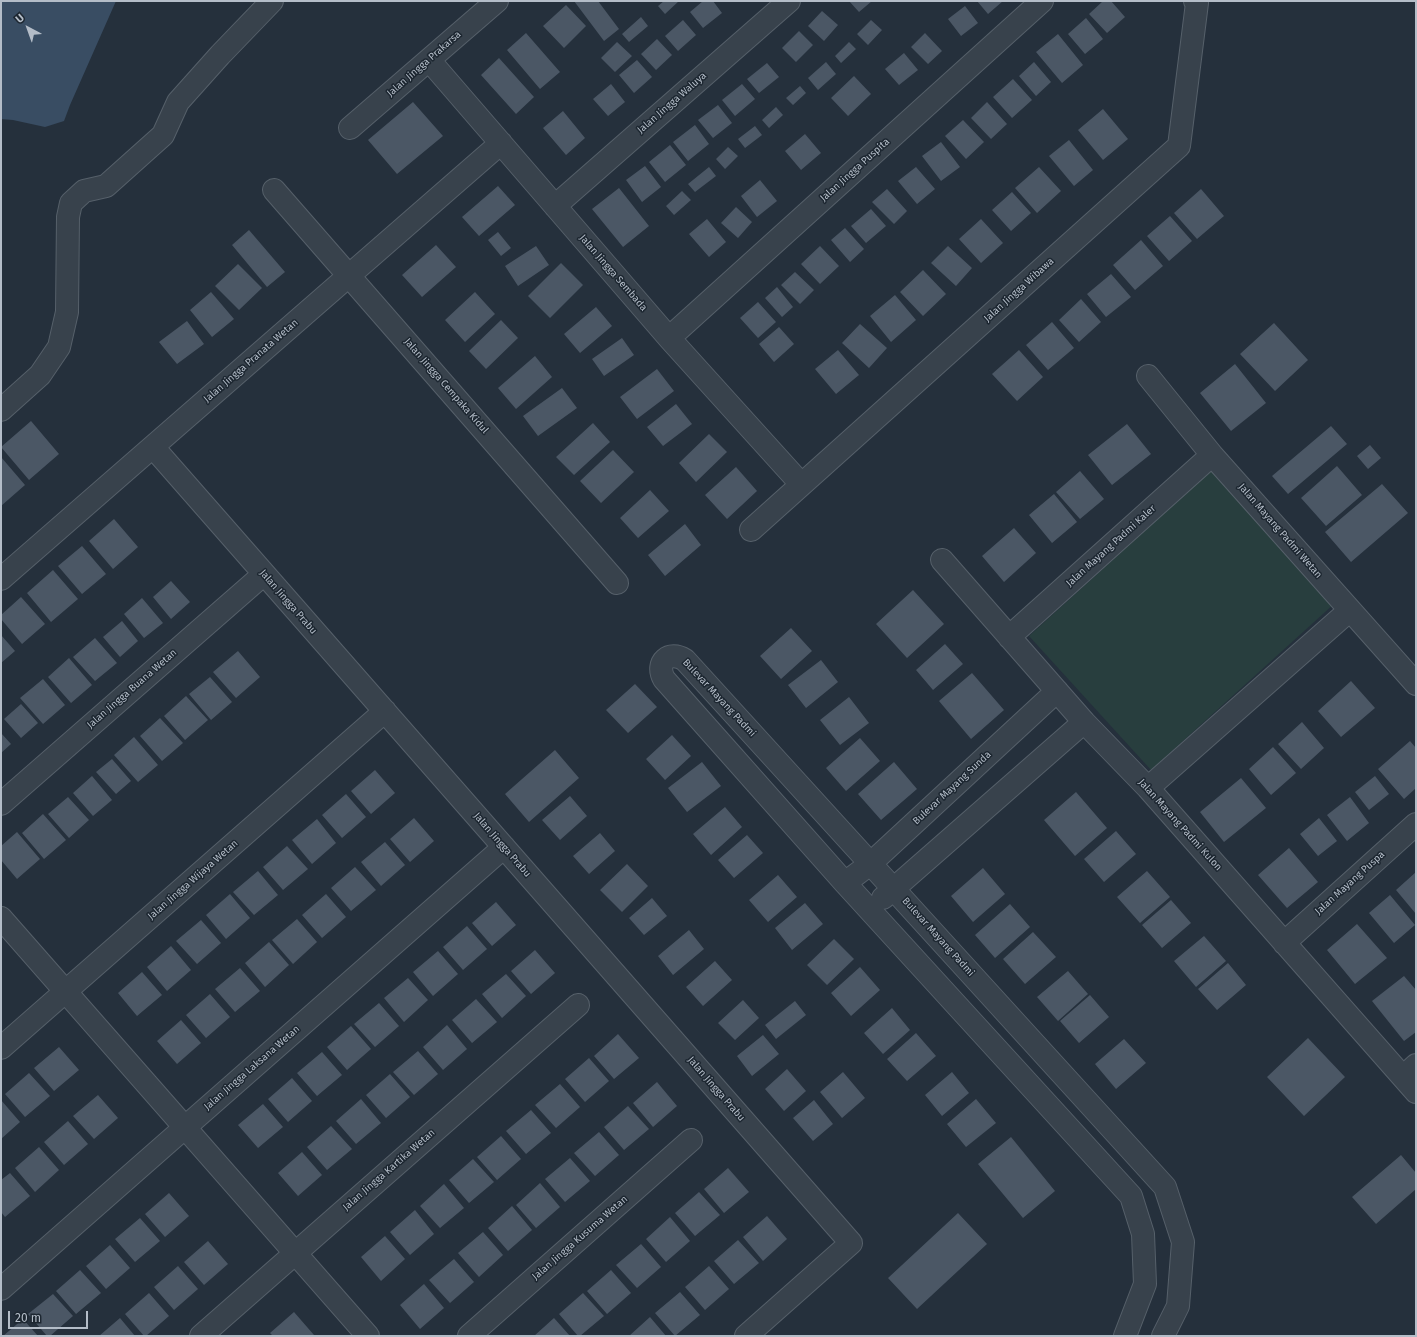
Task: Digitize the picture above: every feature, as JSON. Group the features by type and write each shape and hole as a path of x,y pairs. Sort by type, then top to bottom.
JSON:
{"street":[{"path":"1,410 40,375 59,347 67,312 68,217 71,203 84,191 106,186 163,135 178,102 220,54 272,1"},
{"name":"Jalan Jingga Prakarsa","path":"350,128 497,1"},
{"name":"Jalan Jingga Waluya","path":"555,206 788,1"},
{"name":"Jalan Jingga Puspita","path":"669,338 1042,1"},
{"name":"Jalan Jingga Wibawa","path":"751,530 1179,146 1196,2"},
{"name":"Jalan Jingga Sembada","path":"429,60 669,338 801,484"},
{"name":"Jalan Jingga Pranata Wetan","path":"1,579 501,143"},
{"name":"Jalan Jingga Cempaka Kidul","path":"274,190 617,582"},
{"name":"Jalan Mayang Padmi Wetan","path":"1148,376 1212,455 1416,684"},
{"name":"Jalan Jingga Prabu","path":"153,447 851,1243 746,1336"},
{"name":"Jalan Mayang Padmi Kaler","path":"1009,637 1212,455"},
{"name":"Jalan Mayang Padmi Kulon","path":"942,560 1084,722 1148,788 1284,943 1412,1078"},
{"name":"Jalan Jingga Buana Wetan","path":"1,804 264,574"},
{"path":"1148,788 1350,610"},
{"name":"Bulevar Mayang Padmi","path":"1125,1336 1145,1284 1143,1234 1131,1196 845,883 664,679 661,672 661,665 666,659 672,656 679,656 685,660 1165,1187 1183,1242 1178,1306 1163,1336"},
{"name":"Bulevar Mayang Sunda","path":"845,883 870,864 1057,691"},
{"name":"Jalan Jingga Wijaya Wetan","path":"1,1048 385,711"},
{"path":"870,910 893,888 1084,722"},
{"name":"Jalan Mayang Puspa","path":"1284,943 1416,824"},
{"name":"Jalan Jingga Laksana Wetan","path":"1,1288 504,847"},
{"path":"1,918 368,1336"},
{"name":"Jalan Jingga Kartika Wetan","path":"201,1336 578,1005"},
{"name":"Jalan Jingga Kusuma Wetan","path":"469,1336 691,1140"}],"green space":[{"path":"1213,469 1335,603 1151,770 1029,636"}],"water":[{"path":"1,1 116,1 64,121 45,127 1,119"}],"building":[{"path":"574,1 598,1 619,29 604,41"},
{"path":"664,1 679,1 665,14 658,6"},
{"path":"703,1 713,1 722,13 703,28 690,12"},
{"path":"849,1 872,1 859,12"},
{"path":"977,1 1003,1 988,14"},
{"path":"1103,1 1111,1 1125,17 1107,33 1089,14"},
{"path":"566,5 586,26 564,48 543,26"},
{"path":"965,6 978,23 961,36 948,19"},
{"path":"822,11 838,25 824,41 808,26"},
{"path":"641,17 648,26 629,42 622,34"},
{"path":"1086,18 1103,39 1085,54 1068,34"},
{"path":"683,20 696,35 678,51 665,36"},
{"path":"871,20 882,30 868,45 857,34"},
{"path":"799,31 813,45 796,62 782,48"},
{"path":"526,33 560,72 540,89 507,50"},
{"path":"925,33 942,51 928,64 911,47"},
{"path":"1058,34 1083,65 1062,83 1036,52"},
{"path":"657,39 672,55 656,70 641,54"},
{"path":"617,42 632,56 615,72 601,58"},
{"path":"849,42 856,49 841,63 835,56"},
{"path":"904,53 918,70 899,85 885,69"},
{"path":"499,58 534,97 516,114 481,75"},
{"path":"637,60 652,77 634,93 619,75"},
{"path":"826,62 836,74 818,90 808,78"},
{"path":"1034,62 1051,82 1036,96 1019,76"},
{"path":"767,63 779,77 759,93 747,79"},
{"path":"854,76 871,94 848,116 831,98"},
{"path":"1013,79 1032,100 1012,118 993,97"},
{"path":"611,84 625,102 608,116 593,99"},
{"path":"742,84 755,99 735,116 722,100"},
{"path":"800,86 806,93 793,105 786,98"},
{"path":"413,102 443,136 397,174 368,140"},
{"path":"987,102 1007,124 991,139 971,118"},
{"path":"718,105 732,123 713,138 698,120"},
{"path":"776,107 783,115 769,128 762,120"},
{"path":"1103,109 1128,139 1103,160 1078,130"},
{"path":"563,111 585,138 566,155 543,128"},
{"path":"963,120 984,142 966,159 945,136"},
{"path":"695,125 709,144 688,161 673,142"},
{"path":"755,126 762,135 745,148 738,139"},
{"path":"805,134 821,153 801,170 785,151"},
{"path":"1069,140 1093,170 1074,186 1049,156"},
{"path":"941,142 960,167 941,181 922,156"},
{"path":"670,145 686,165 665,182 649,162"},
{"path":"728,147 738,156 725,169 716,159"},
{"path":"645,166 661,187 642,202 626,180"},
{"path":"709,167 716,176 695,192 688,184"},
{"path":"916,167 935,189 917,204 898,181"},
{"path":"1039,167 1061,191 1037,213 1015,188"},
{"path":"760,180 777,201 757,217 741,196"},
{"path":"498,186 515,205 479,236 462,217"},
{"path":"619,188 649,226 623,247 592,209"},
{"path":"887,189 907,211 894,224 872,202"},
{"path":"1201,189 1224,216 1197,239 1174,213"},
{"path":"682,191 691,200 674,215 666,206"},
{"path":"1012,192 1031,213 1011,231 992,210"},
{"path":"736,207 752,222 738,238 721,223"},
{"path":"871,209 886,226 866,243 851,226"},
{"path":"1170,216 1192,241 1169,261 1147,236"},
{"path":"707,219 726,242 709,257 689,234"},
{"path":"981,219 1003,243 981,263 959,239"},
{"path":"845,228 864,249 850,262 831,240"},
{"path":"249,230 285,272 267,287 232,245"},
{"path":"498,232 511,248 501,256 488,240"},
{"path":"1141,240 1163,266 1135,290 1113,265"},
{"path":"436,245 456,267 422,297 402,275"},
{"path":"536,246 549,265 518,286 505,266"},
{"path":"820,246 839,266 820,284 801,264"},
{"path":"948,246 972,268 956,286 931,263"},
{"path":"561,263 583,285 550,318 528,296"},
{"path":"238,264 262,288 239,310 215,286"},
{"path":"923,270 946,294 923,316 900,292"},
{"path":"795,272 814,290 800,304 781,285"},
{"path":"1111,274 1131,297 1106,317 1087,294"},
{"path":"777,287 793,307 782,317 765,298"},
{"path":"211,292 234,319 212,337 190,310"},
{"path":"475,292 495,314 465,342 445,320"},
{"path":"895,295 916,320 891,342 870,316"},
{"path":"1081,299 1101,322 1079,342 1059,320"},
{"path":"758,302 776,322 758,338 740,318"},
{"path":"596,307 612,326 580,353 564,334"},
{"path":"501,320 518,338 486,369 469,351"},
{"path":"187,321 204,344 177,364 159,342"},
{"path":"1052,322 1074,348 1048,370 1026,345"},
{"path":"1274,323 1308,360 1275,391 1240,354"},
{"path":"860,324 887,348 869,368 842,343"},
{"path":"779,327 794,344 774,362 759,344"},
{"path":"622,338 634,355 604,376 592,359"},
{"path":"838,350 859,375 836,394 815,369"},
{"path":"1019,350 1043,377 1017,401 992,374"},
{"path":"535,356 552,377 516,409 498,388"},
{"path":"1235,364 1266,403 1231,431 1200,393"},
{"path":"657,369 674,391 637,419 620,397"},
{"path":"562,388 577,408 538,436 523,416"},
{"path":"676,404 692,424 663,446 647,427"},
{"path":"31,421 59,454 29,480 1,447"},
{"path":"593,423 610,442 574,475 556,457"},
{"path":"1127,424 1151,454 1112,485 1088,455"},
{"path":"1331,426 1347,444 1288,494 1272,476"},
{"path":"709,434 727,452 696,482 679,463"},
{"path":"1370,445 1381,458 1368,469 1357,456"},
{"path":"613,450 634,472 601,503 580,481"},
{"path":"1,457 25,485 1,506"},
{"path":"1337,466 1362,495 1326,526 1301,498"},
{"path":"736,467 757,491 727,519 705,495"},
{"path":"1080,471 1104,499 1080,519 1056,492"},
{"path":"1382,484 1408,513 1351,562 1325,532"},
{"path":"650,490 669,511 638,538 620,518"},
{"path":"1054,494 1077,522 1052,543 1029,515"},
{"path":"114,519 138,547 113,569 89,541"},
{"path":"685,524 701,545 665,576 648,555"},
{"path":"1014,528 1036,553 1004,582 982,556"},
{"path":"82,546 106,574 82,594 58,566"},
{"path":"53,570 78,599 51,622 27,593"},
{"path":"171,581 190,602 171,619 153,597"},
{"path":"913,590 944,624 907,658 876,624"},
{"path":"21,597 45,624 22,644 1,619 1,615"},
{"path":"142,598 163,623 144,638 124,614"},
{"path":"122,621 138,641 120,657 103,637"},
{"path":"791,628 812,651 781,679 760,656"},
{"path":"1,635 15,651 1,663"},
{"path":"95,638 117,663 95,681 73,657"},
{"path":"945,644 963,664 933,690 916,670"},
{"path":"238,651 260,677 236,698 213,672"},
{"path":"69,658 92,685 71,703 48,677"},
{"path":"821,660 838,682 806,708 788,685"},
{"path":"972,673 1004,710 971,739 939,701"},
{"path":"210,677 232,702 211,720 189,694"},
{"path":"43,679 65,705 43,724 20,698"},
{"path":"1351,681 1375,708 1341,737 1318,711"},
{"path":"635,684 657,707 628,733 606,710"},
{"path":"186,696 208,720 185,740 164,716"},
{"path":"849,697 869,723 840,745 820,720"},
{"path":"21,704 38,723 21,738 4,719"},
{"path":"160,718 183,743 162,761 140,736"},
{"path":"1302,722 1324,748 1301,769 1278,744"},
{"path":"1,733 11,744 1,753"},
{"path":"672,735 691,756 665,780 646,759"},
{"path":"134,737 158,765 138,782 114,755"},
{"path":"860,738 880,761 846,791 826,768"},
{"path":"1410,741 1416,748 1416,788 1404,799 1378,769"},
{"path":"1273,747 1296,773 1271,795 1249,769"},
{"path":"555,750 579,778 529,822 505,794"},
{"path":"112,759 131,781 116,794 96,772"},
{"path":"702,762 721,786 687,812 668,788"},
{"path":"894,762 917,789 881,820 858,794"},
{"path":"375,770 395,793 371,814 351,791"},
{"path":"92,776 112,800 93,816 73,793"},
{"path":"1375,776 1389,794 1369,810 1355,792"},
{"path":"1241,778 1266,808 1224,842 1200,812"},
{"path":"1076,792 1107,828 1075,856 1044,820"},
{"path":"346,794 366,817 342,838 322,815"},
{"path":"570,796 587,816 560,840 542,820"},
{"path":"68,797 89,820 69,838 48,814"},
{"path":"1350,797 1369,823 1347,841 1327,815"},
{"path":"725,807 742,827 711,855 693,834"},
{"path":"43,814 66,840 44,859 22,833"},
{"path":"414,818 434,841 410,862 390,839"},
{"path":"1319,818 1337,841 1318,856 1300,834"},
{"path":"317,819 336,843 312,864 292,840"},
{"path":"1116,831 1136,854 1104,882 1084,859"},
{"path":"17,832 40,859 17,879 1,860 1,846"},
{"path":"600,833 615,851 589,874 573,856"},
{"path":"747,835 763,853 734,878 718,860"},
{"path":"385,842 405,865 381,886 361,862"},
{"path":"287,846 308,869 283,890 263,867"},
{"path":"1289,848 1318,882 1287,908 1258,875"},
{"path":"627,864 648,886 622,912 600,890"},
{"path":"355,867 376,890 351,911 331,888"},
{"path":"983,868 1005,894 973,922 951,896"},
{"path":"258,871 278,895 254,915 233,892"},
{"path":"1147,871 1170,897 1140,923 1117,897"},
{"path":"1416,872 1416,914 1396,890"},
{"path":"778,875 797,897 768,922 749,900"},
{"path":"230,894 250,918 226,939 206,915"},
{"path":"326,894 346,917 322,938 302,915"},
{"path":"1390,895 1415,925 1394,943 1369,913"},
{"path":"652,898 667,916 644,935 629,918"},
{"path":"1171,900 1191,923 1162,948 1142,925"},
{"path":"496,902 516,925 492,946 472,923"},
{"path":"805,903 823,924 792,950 775,928"},
{"path":"1010,904 1030,927 995,958 975,935"},
{"path":"297,919 317,942 293,964 272,940"},
{"path":"201,920 221,943 197,964 176,941"},
{"path":"1357,924 1387,958 1355,984 1327,950"},
{"path":"467,926 487,949 463,970 443,947"},
{"path":"689,930 704,949 673,975 658,956"},
{"path":"1033,932 1056,957 1025,984 1003,959"},
{"path":"1204,936 1226,961 1196,987 1174,961"},
{"path":"834,939 854,959 827,985 807,965"},
{"path":"269,942 289,965 265,987 245,963"},
{"path":"171,946 191,970 167,991 147,967"},
{"path":"535,950 555,973 531,994 511,971"},
{"path":"438,951 458,974 433,996 413,972"},
{"path":"715,961 732,980 703,1006 686,987"},
{"path":"1228,963 1246,985 1217,1010 1198,989"},
{"path":"860,967 880,990 851,1016 831,993"},
{"path":"240,968 260,991 235,1012 215,989"},
{"path":"1068,971 1088,994 1058,1021 1037,997"},
{"path":"142,972 162,995 137,1016 118,993"},
{"path":"506,974 526,996 502,1018 482,994"},
{"path":"1404,976 1416,990 1416,1032 1404,1041 1372,1001"},
{"path":"408,978 428,1000 404,1022 384,998"},
{"path":"210,994 230,1017 206,1038 186,1015"},
{"path":"1090,995 1109,1017 1079,1043 1060,1021"},
{"path":"476,999 497,1022 472,1043 452,1020"},
{"path":"743,1000 759,1018 735,1040 718,1023"},
{"path":"795,1001 806,1015 776,1039 765,1025"},
{"path":"379,1003 399,1026 375,1047 354,1024"},
{"path":"892,1008 910,1030 883,1054 864,1033"},
{"path":"181,1020 201,1043 177,1064 157,1041"},
{"path":"447,1025 467,1049 443,1070 423,1047"},
{"path":"351,1026 371,1049 347,1070 327,1047"},
{"path":"916,1033 936,1056 907,1081 887,1059"},
{"path":"618,1034 639,1058 614,1079 594,1056"},
{"path":"763,1035 779,1054 752,1076 737,1056"},
{"path":"1308,1038 1345,1077 1304,1116 1267,1077"},
{"path":"1124,1039 1146,1063 1116,1089 1095,1064"},
{"path":"59,1047 79,1070 54,1091 34,1068"},
{"path":"418,1051 438,1074 414,1095 393,1072"},
{"path":"322,1052 342,1075 317,1096 297,1073"},
{"path":"589,1058 609,1081 585,1102 565,1079"},
{"path":"787,1069 806,1091 784,1111 765,1089"},
{"path":"843,1072 865,1098 842,1118 820,1092"},
{"path":"952,1072 969,1093 942,1116 925,1095"},
{"path":"29,1073 50,1096 25,1117 5,1094"},
{"path":"390,1074 410,1097 386,1118 366,1095"},
{"path":"292,1078 312,1101 288,1122 268,1099"},
{"path":"657,1082 677,1106 653,1127 633,1103"},
{"path":"560,1084 580,1107 556,1128 535,1105"},
{"path":"98,1095 118,1118 94,1139 73,1116"},
{"path":"361,1099 381,1123 356,1144 336,1121"},
{"path":"976,1099 996,1123 966,1147 947,1124"},
{"path":"1,1100 20,1122 1,1139"},
{"path":"814,1100 833,1124 813,1141 793,1118"},
{"path":"263,1104 283,1127 258,1148 238,1125"},
{"path":"628,1106 649,1129 624,1150 604,1127"},
{"path":"531,1110 551,1133 526,1154 506,1131"},
{"path":"68,1121 88,1144 64,1165 44,1142"},
{"path":"331,1126 352,1149 327,1170 307,1147"},
{"path":"599,1132 619,1155 595,1176 574,1153"},
{"path":"501,1136 521,1159 497,1180 477,1157"},
{"path":"1011,1137 1055,1191 1023,1218 978,1164"},
{"path":"39,1147 59,1170 35,1192 15,1168"},
{"path":"302,1152 322,1175 298,1196 278,1173"},
{"path":"1401,1155 1416,1173 1416,1189 1376,1224 1352,1197"},
{"path":"570,1158 590,1181 565,1202 545,1179"},
{"path":"473,1159 494,1182 469,1203 449,1180"},
{"path":"728,1168 749,1192 724,1213 704,1189"},
{"path":"10,1173 30,1196 5,1217 1,1212 1,1180"},
{"path":"540,1183 560,1207 536,1228 516,1205"},
{"path":"444,1184 464,1208 440,1228 420,1206"},
{"path":"699,1192 720,1215 695,1236 675,1213"},
{"path":"169,1193 189,1216 165,1237 145,1214"},
{"path":"512,1206 532,1230 508,1251 488,1228"},
{"path":"415,1210 434,1234 410,1255 390,1232"},
{"path":"958,1213 987,1244 917,1309 888,1278"},
{"path":"767,1216 787,1239 763,1261 743,1237"},
{"path":"670,1217 690,1241 666,1262 646,1239"},
{"path":"140,1218 160,1241 135,1262 115,1239"},
{"path":"483,1232 503,1255 479,1277 458,1253"},
{"path":"385,1236 405,1259 381,1281 361,1257"},
{"path":"738,1240 759,1263 734,1284 714,1261"},
{"path":"208,1241 228,1264 204,1285 184,1262"},
{"path":"641,1244 661,1267 637,1288 616,1265"},
{"path":"110,1245 130,1268 106,1289 86,1266"},
{"path":"454,1259 474,1282 450,1303 429,1280"},
{"path":"178,1266 198,1289 174,1310 154,1287"},
{"path":"709,1266 729,1289 705,1310 685,1287"},
{"path":"80,1270 101,1293 76,1314 56,1291"},
{"path":"611,1270 631,1293 607,1314 587,1291"},
{"path":"424,1284 444,1308 420,1329 400,1305"},
{"path":"680,1292 700,1315 675,1336 655,1313"},
{"path":"149,1293 169,1316 146,1336 144,1336 125,1314"},
{"path":"583,1293 604,1316 580,1336 578,1336 559,1314"},
{"path":"53,1294 73,1316 50,1336 47,1336 28,1314"},
{"path":"294,1312 314,1335 313,1336 273,1336 270,1333"},
{"path":"650,1317 666,1336 629,1336"},
{"path":"120,1318 135,1336 99,1336"},
{"path":"554,1318 570,1336 534,1336"},
{"path":"23,1319 38,1336 3,1336"}]}
